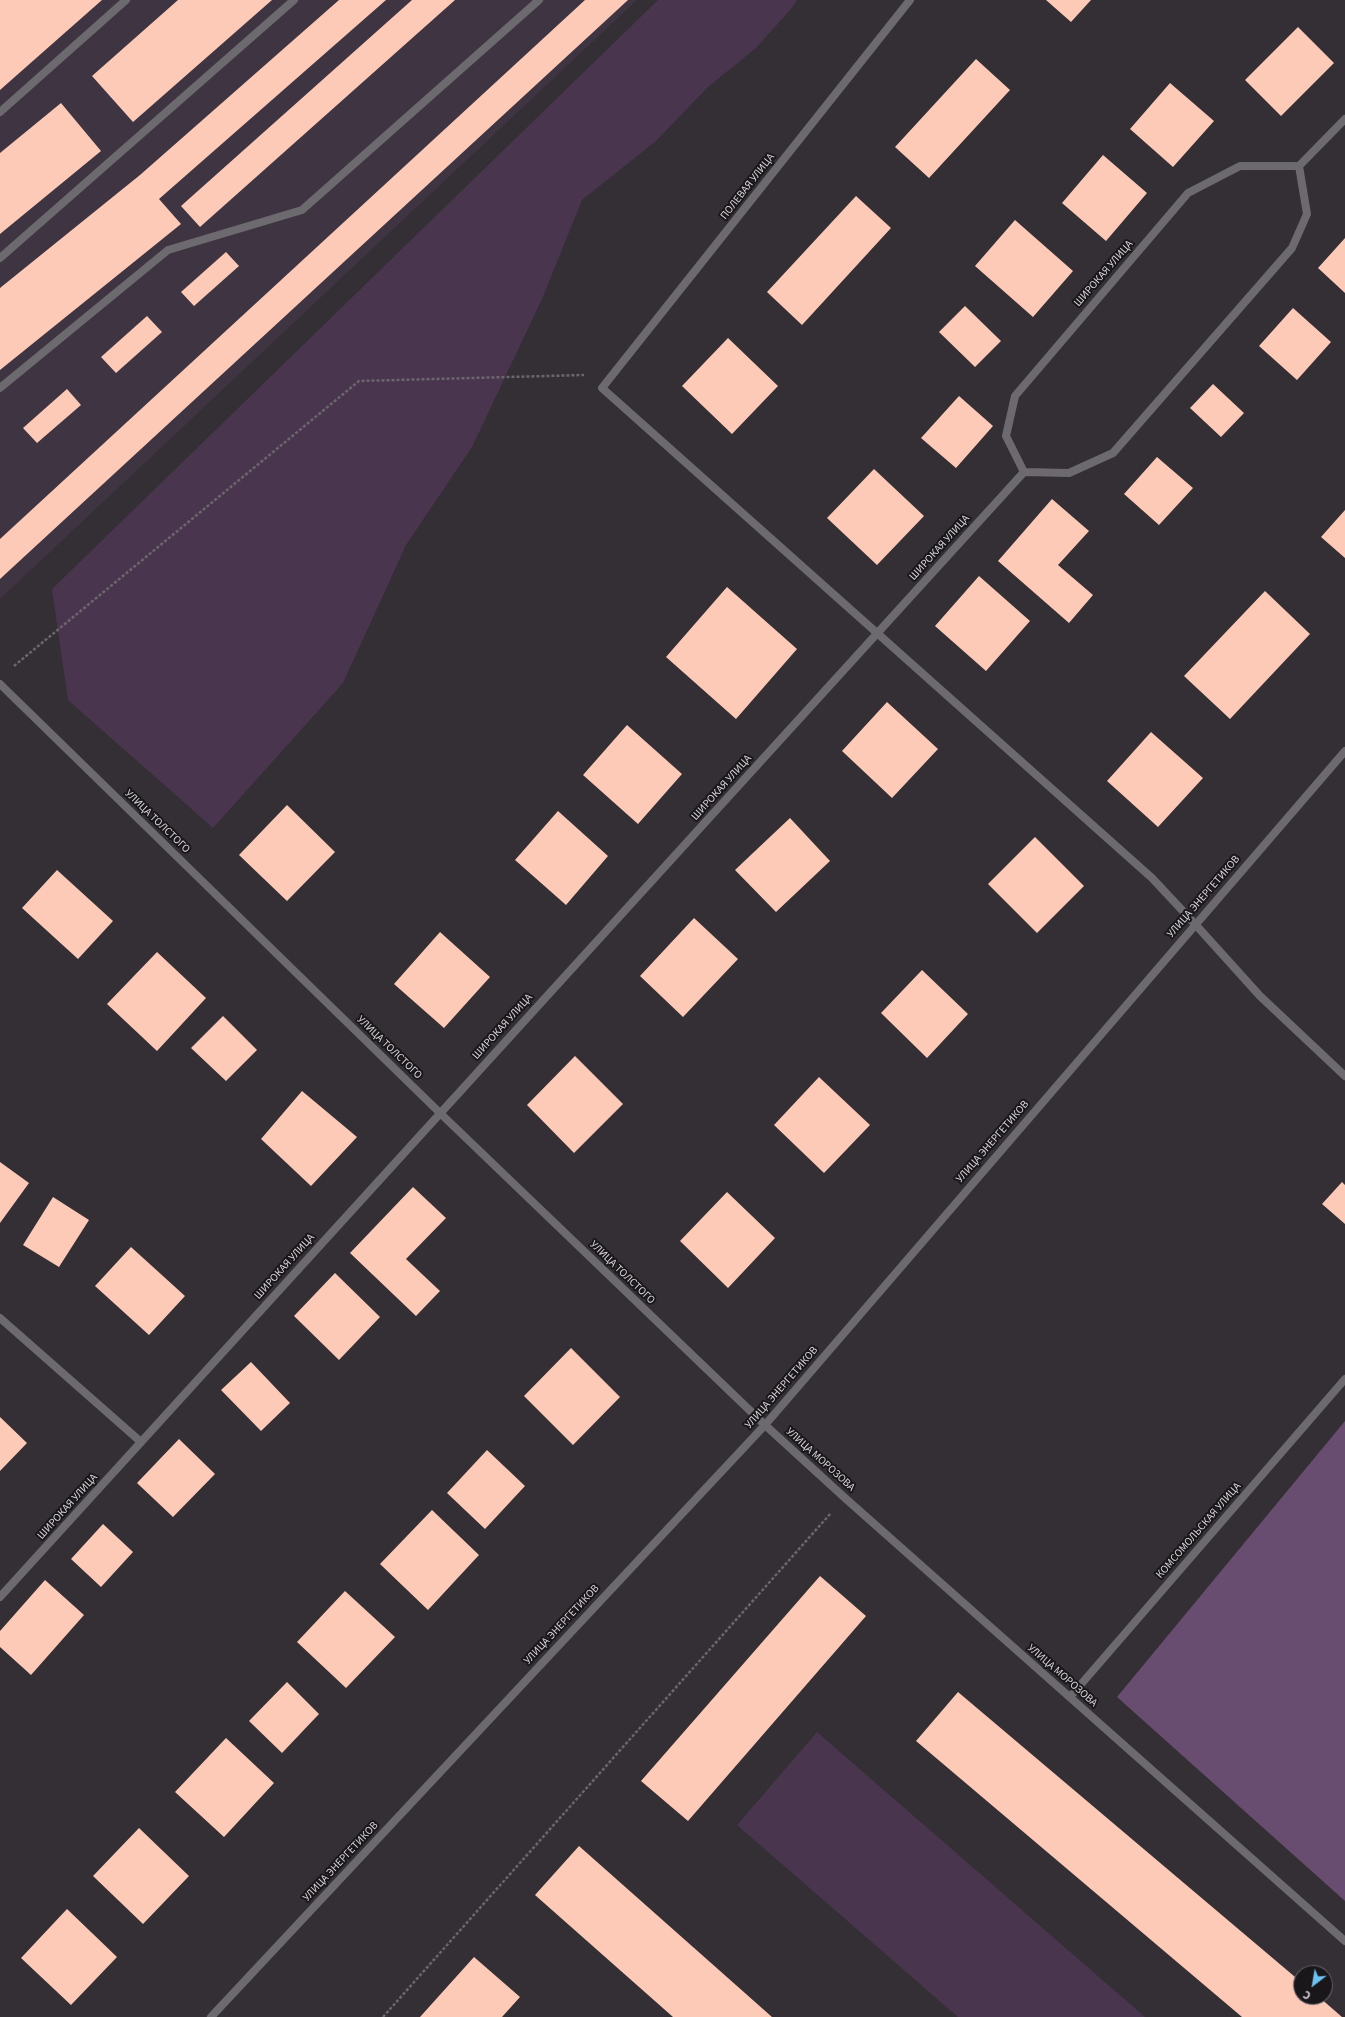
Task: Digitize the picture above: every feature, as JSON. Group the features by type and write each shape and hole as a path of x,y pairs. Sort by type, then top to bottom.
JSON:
{"street":[{"path":"0,112 126,0"},
{"path":"0,258 294,0"},
{"path":"0,388 168,250 302,210 539,0"},
{"name":"ПОЛЕВАЯ УЛИЦА","path":"877,633 602,388 910,0"},
{"path":"1024,472 1069,473 1113,453 1292,248 1307,214 1299,166 1345,119"},
{"name":"ШИРОКАЯ УЛИЦА","path":"0,1597 1024,472 1006,436 1015,396 1188,193 1240,166 1299,166"},
{"path":"877,633 1152,878 1196,924 1260,996 1345,1076"},
{"name":"УЛИЦА ТОЛСТОГО","path":"0,684 440,1113 765,1425"},
{"name":"УЛИЦА ЭНЕРГЕТИКОВ","path":"211,2017 765,1425 1345,751"},
{"path":"0,1318 141,1442"},
{"name":"КОМСОМОЛЬСКАЯ УЛИЦА","path":"1070,1697 1345,1379"},
{"name":"УЛИЦА МОРОЗОВА","path":"765,1425 845,1498 1345,1941"}],"path":[{"path":"11,669 359,381 614,374"},
{"path":"383,2017 845,1498"}],"shaded area":[{"path":"0,0 637,0 0,599"},
{"path":"658,0 797,0 791,9 756,48 708,87 656,141 582,200 542,299 472,447 406,545 343,683 213,828 68,700 52,589"},
{"path":"1345,1421 1345,1901 1117,1697"},
{"path":"817,1732 1145,2017 958,2017 737,1825"}],"building":[{"path":"0,0 102,0 0,90"},
{"path":"178,0 272,0 133,122 92,76"},
{"path":"339,0 386,0 159,199 181,224 0,370 0,288 140,175"},
{"path":"412,0 455,0 200,227 181,206"},
{"path":"585,0 628,0 0,579 0,539"},
{"path":"1046,0 1091,0 1071,22"},
{"path":"1298,27 1334,63 1281,116 1245,80"},
{"path":"976,59 1010,90 929,178 895,147"},
{"path":"1170,83 1214,121 1173,167 1130,129"},
{"path":"61,103 101,151 0,234 0,153"},
{"path":"1103,155 1147,193 1106,241 1062,203"},
{"path":"856,196 891,228 802,325 767,292"},
{"path":"1015,220 1073,271 1033,317 975,266"},
{"path":"1345,238 1345,293 1318,268"},
{"path":"226,252 239,266 194,306 181,292"},
{"path":"965,306 1001,341 975,367 939,332"},
{"path":"1293,308 1331,342 1297,380 1259,346"},
{"path":"147,316 162,332 116,373 101,357"},
{"path":"728,338 778,386 732,434 682,386"},
{"path":"1213,384 1244,413 1221,437 1190,408"},
{"path":"67,389 81,405 37,443 23,428"},
{"path":"959,396 993,426 956,468 921,438"},
{"path":"1157,457 1193,488 1159,525 1124,494"},
{"path":"874,469 924,516 877,565 827,518"},
{"path":"1052,499 1089,531 1058,565 1093,595 1069,623 998,561"},
{"path":"1345,510 1345,558 1321,537"},
{"path":"979,576 1030,621 986,671 935,626"},
{"path":"727,587 797,649 736,719 666,657"},
{"path":"1265,591 1310,634 1230,719 1184,676"},
{"path":"887,702 938,749 892,798 842,751"},
{"path":"627,725 682,774 638,824 583,775"},
{"path":"1151,732 1203,778 1158,827 1107,781"},
{"path":"287,805 335,852 287,901 239,855"},
{"path":"558,811 608,856 566,905 515,860"},
{"path":"790,818 830,861 776,912 735,870"},
{"path":"1035,837 1084,886 1037,933 988,884"},
{"path":"57,870 113,921 78,959 22,908"},
{"path":"694,918 738,959 683,1017 640,976"},
{"path":"440,932 490,977 444,1028 394,984"},
{"path":"157,952 206,998 157,1051 107,1004"},
{"path":"922,970 968,1014 927,1058 881,1013"},
{"path":"223,1016 257,1050 226,1081 191,1048"},
{"path":"575,1056 623,1104 574,1153 527,1105"},
{"path":"819,1077 870,1125 824,1173 774,1125"},
{"path":"302,1091 357,1137 311,1186 261,1139"},
{"path":"0,1162 29,1183 0,1223"},
{"path":"1342,1182 1345,1185 1345,1224 1322,1204"},
{"path":"413,1187 446,1218 406,1259 440,1291 416,1316 350,1253"},
{"path":"727,1192 775,1238 728,1288 680,1241"},
{"path":"53,1197 89,1220 59,1267 23,1245"},
{"path":"131,1247 185,1296 149,1335 95,1286"},
{"path":"335,1273 380,1317 339,1360 294,1316"},
{"path":"571,1348 620,1397 573,1445 524,1396"},
{"path":"251,1362 290,1403 261,1431 221,1390"},
{"path":"0,1417 27,1443 0,1471"},
{"path":"179,1439 215,1474 173,1517 137,1483"},
{"path":"487,1450 525,1486 485,1529 447,1493"},
{"path":"432,1510 479,1555 428,1610 380,1564"},
{"path":"103,1524 133,1552 101,1587 71,1559"},
{"path":"820,1576 866,1616 688,1821 641,1781"},
{"path":"45,1580 84,1615 31,1675 0,1647 0,1631"},
{"path":"345,1591 395,1637 346,1688 297,1642"},
{"path":"287,1682 319,1714 282,1753 249,1721"},
{"path":"958,1692 1293,1975 1293,2005 1328,2005 1342,2017 1242,2017 916,1741"},
{"path":"226,1738 274,1783 224,1837 175,1792"},
{"path":"139,1828 189,1876 143,1924 93,1876"},
{"path":"579,1846 772,2017 673,2017 535,1895"},
{"path":"67,1909 117,1957 71,2005 21,1958"},
{"path":"474,1957 520,1997 502,2017 420,2017"}]}
